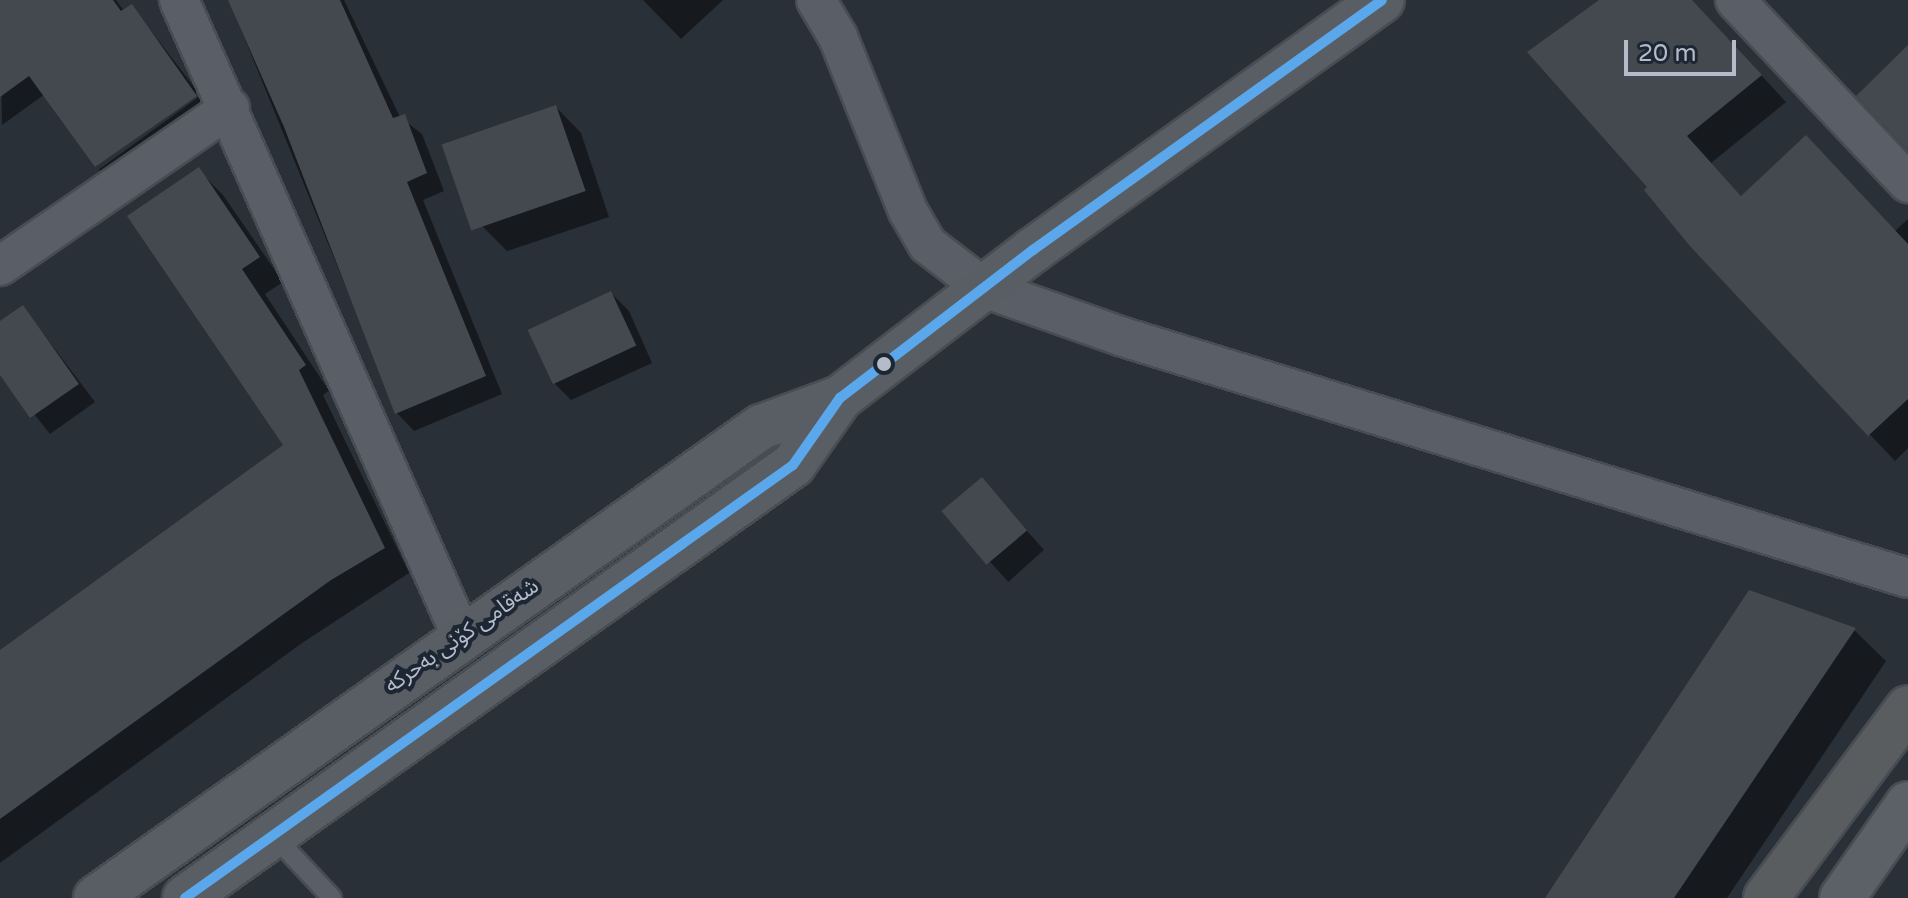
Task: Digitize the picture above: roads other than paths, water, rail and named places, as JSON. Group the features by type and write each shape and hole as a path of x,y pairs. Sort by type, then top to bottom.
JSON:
{"highway":[{"path":"1766,898 1908,708"}],"main road":[{"path":"1842,898 1908,804"}],"street":[{"path":"179,0 230,108 461,635"},
{"path":"816,0 838,37 908,211 928,245 984,288 1138,342 1908,578"},
{"name":"شەقامی کۆنی بەحرکە","path":"96,898 461,635 761,427 840,398 984,288 1382,0"},
{"path":"1735,0 1908,183"},
{"path":"0,266 230,108"},
{"name":"شەقامی کۆنی بەحرکە","path":"185,898 793,465 840,398"}],"lane":[{"path":"273,835 332,898"}]}
